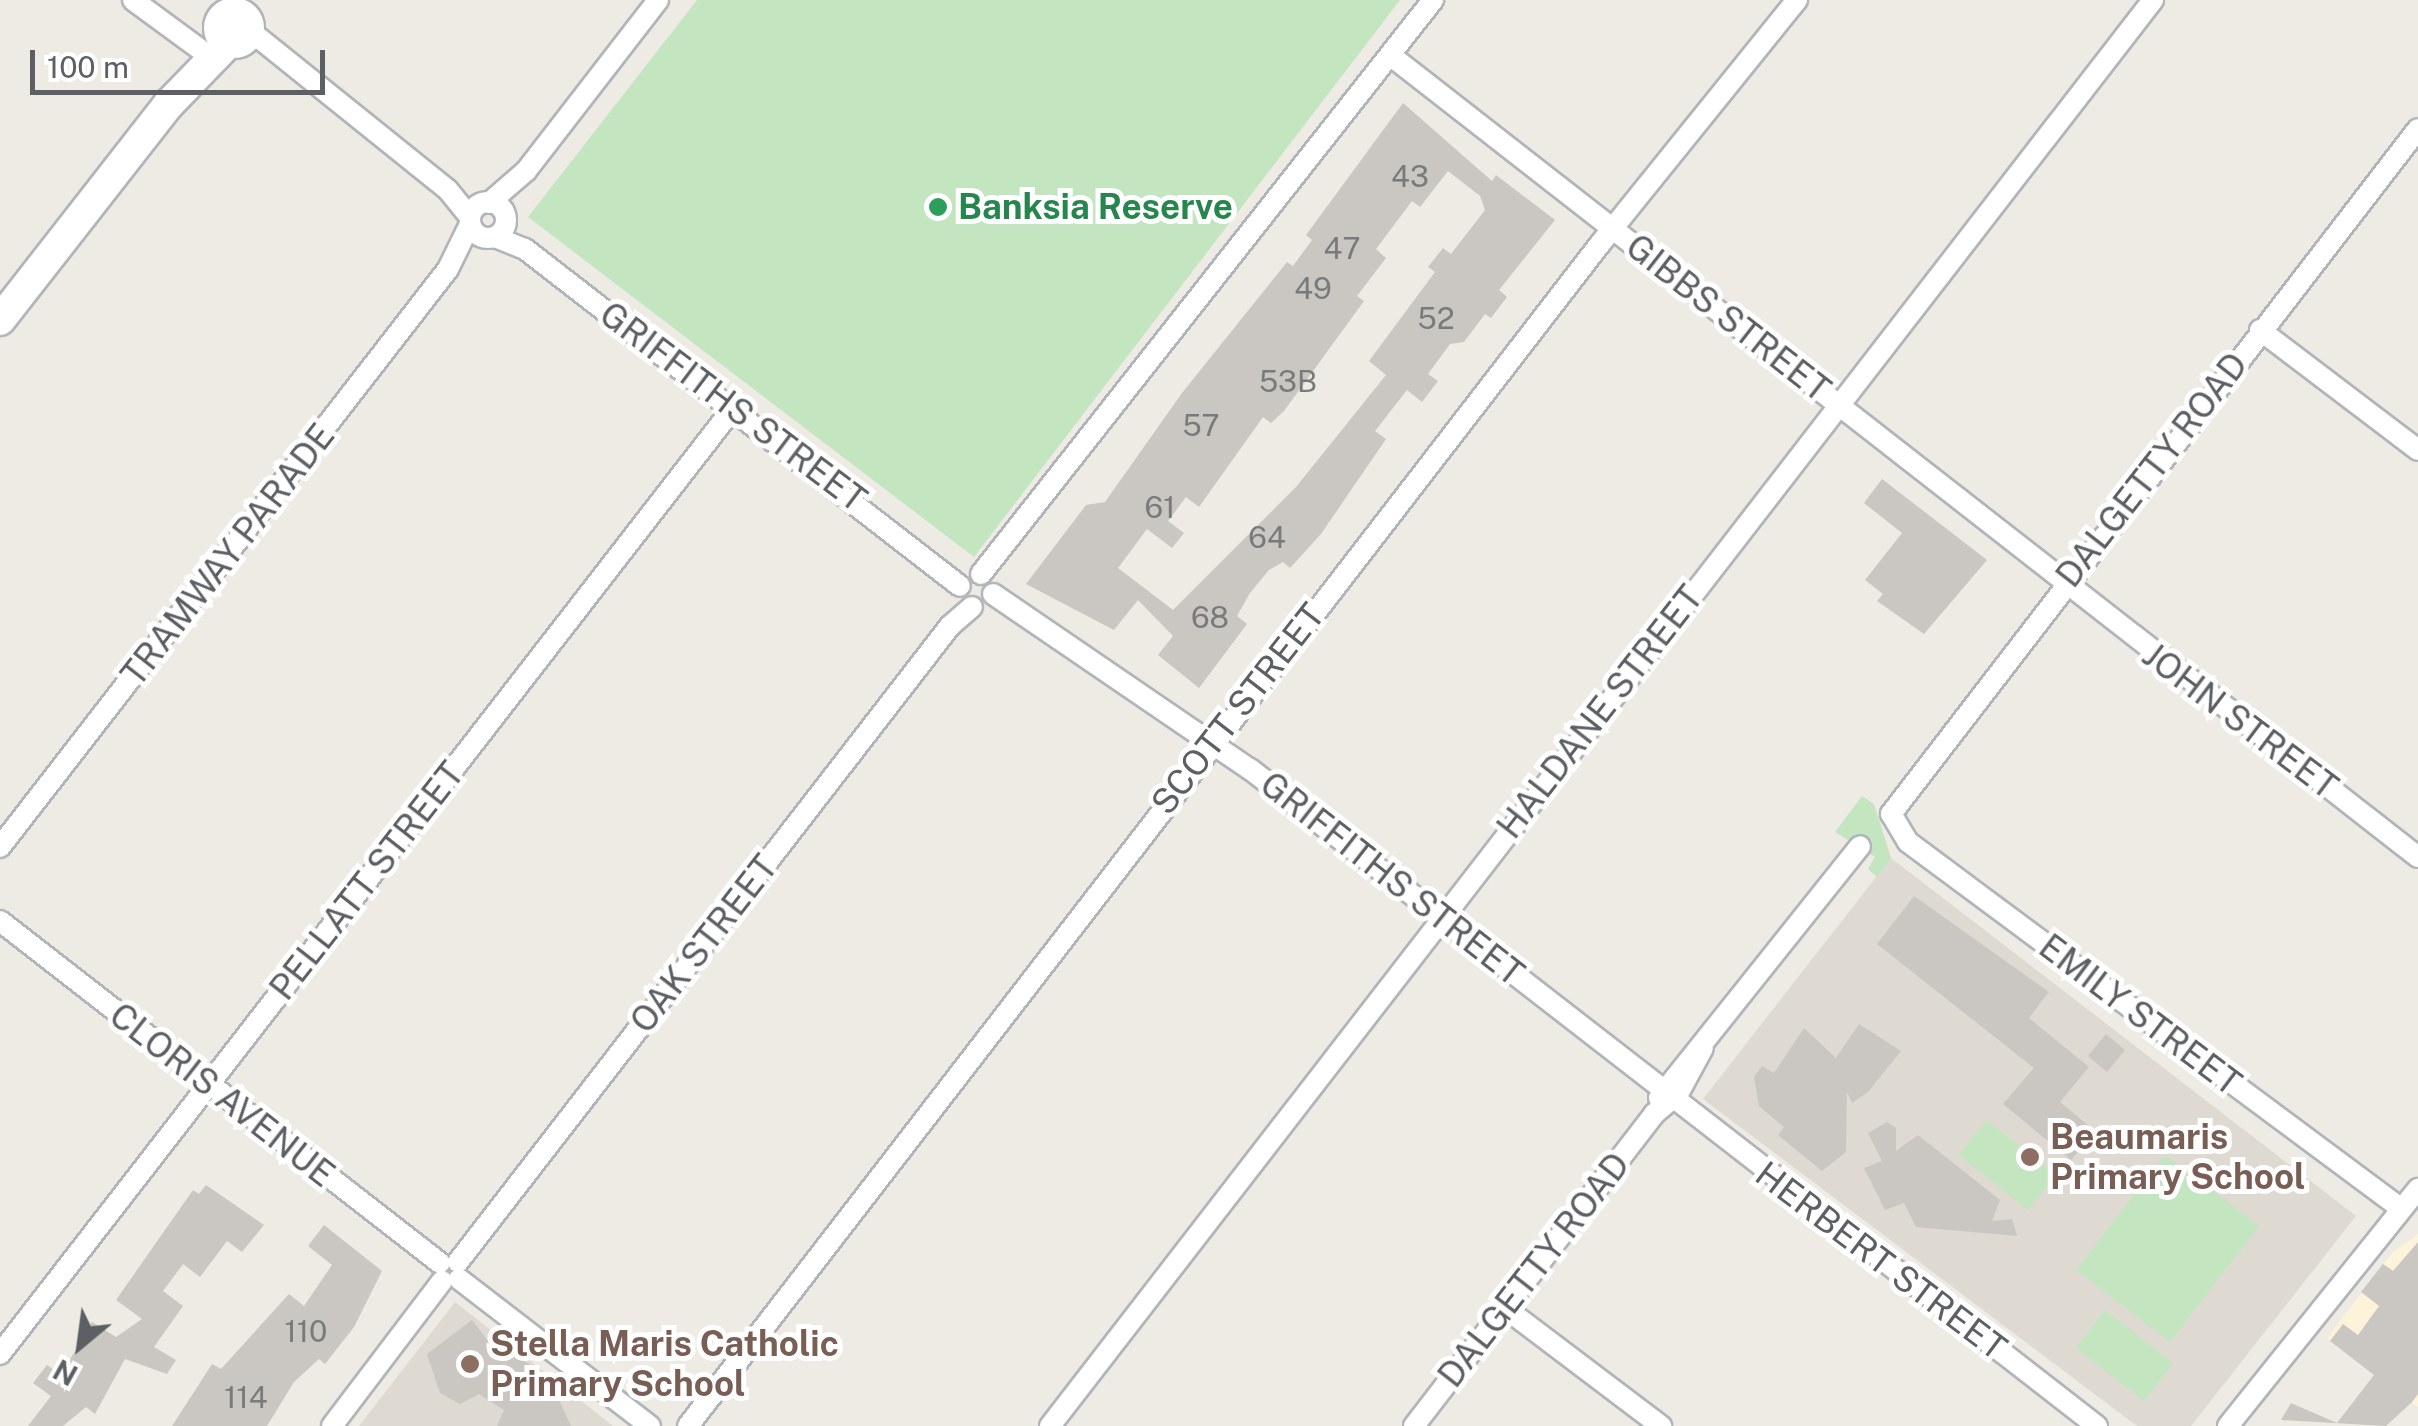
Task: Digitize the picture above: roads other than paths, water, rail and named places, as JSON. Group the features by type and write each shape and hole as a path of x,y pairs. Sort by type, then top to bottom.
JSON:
{"street":[{"path":"133,0 155,17 228,34 277,60 498,230"},
{"name":"TRAMWAY PARADE","path":"448,269 498,230 526,171 658,0"},
{"name":"OAK STREET","path":"332,1426 1433,0"},
{"name":"SCOTT STREET","path":"688,1426 1212,744 1797,0"},
{"name":"HALDANE STREET","path":"1050,1426 1837,402 2153,0"},
{"path":"4,307 228,34"},
{"name":"GIBBS STREET","path":"1390,55 2064,583"},
{"name":"DALGETTY ROAD","path":"1891,814 2064,583 2418,129"},
{"name":"TRAMWAY PARADE","path":"2,848 448,269 477,212 526,171"},
{"path":"477,212 498,230"},
{"name":"GRIFFITHS STREET","path":"498,230 976,590 1108,668 1212,744 1442,917 1667,1094"},
{"path":"2260,330 2418,450"},
{"name":"PELLATT STREET","path":"0,1354 734,407"},
{"name":"JOHN STREET","path":"2064,583 2418,856"},
{"name":"EMILY STREET","path":"1891,814 1908,842 2399,1207"},
{"name":"DALGETTY ROAD","path":"1414,1426 1667,1094 1698,1068 1703,1048 1860,846"},
{"name":"CLORIS AVENUE","path":"1,924 650,1426"},
{"name":"HERBERT STREET","path":"1667,1094 2097,1426"},
{"path":"2228,1426 2418,1188"},
{"path":"1505,1308 1661,1426"}],"place":[{"name":"Banksia Reserve","path":"938,207"},
{"name":"Beaumaris Primary School","path":"2030,1157"},
{"name":"Stella Maris Catholic Primary School","path":"470,1364"}]}
